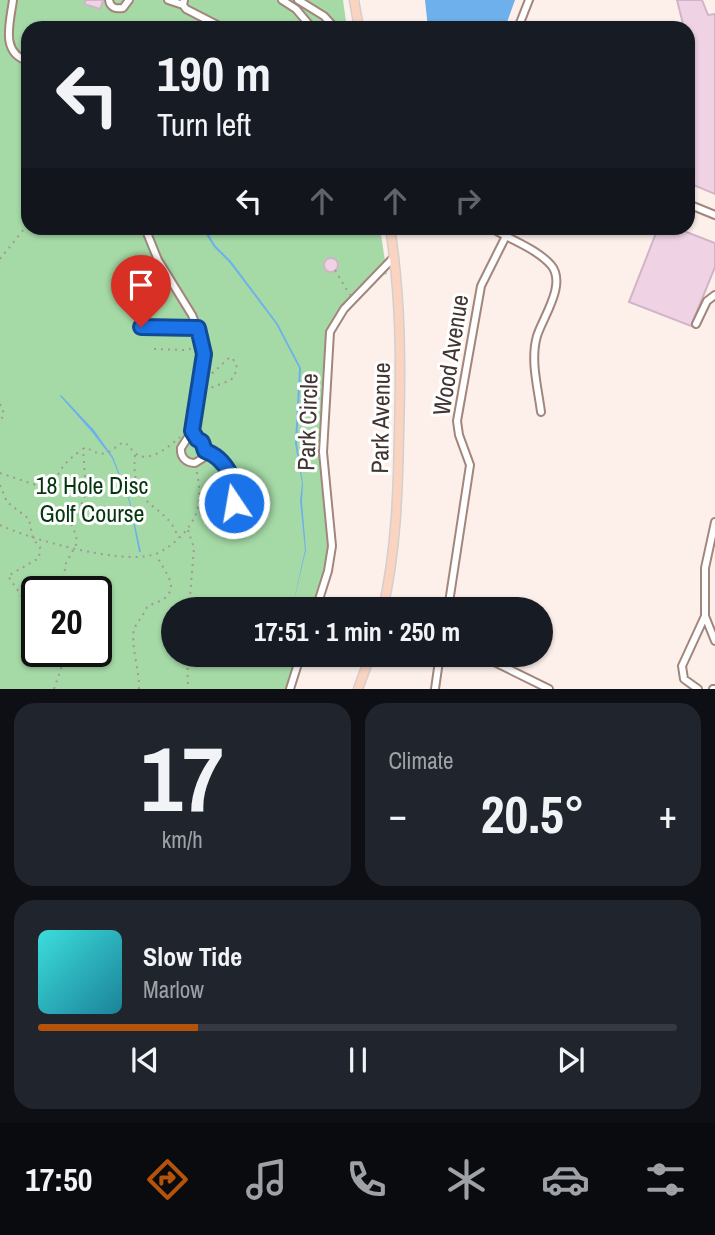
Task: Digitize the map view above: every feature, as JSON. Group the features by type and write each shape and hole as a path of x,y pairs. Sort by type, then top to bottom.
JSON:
{"main road":[{"path":"354,0 358,21"},
{"name":"Park Avenue","path":"386,597 397,510 401,354 391,235"},
{"path":"358,689 366,667"}],"street":[{"path":"13,0 9,46 15,56 21,58"},
{"path":"109,0 117,9 124,8 129,0"},
{"path":"168,0 184,2 186,9 209,21"},
{"path":"282,0 296,9 306,21"},
{"path":"298,0 328,21"},
{"path":"521,21 529,0"},
{"path":"695,207 715,215"},
{"path":"148,235 158,260 198,328 203,348 192,431 180,452 188,462 195,463 203,458 205,451 202,442 192,431"},
{"path":"506,236 549,264 556,274 556,286 535,344 541,412"},
{"name":"Wood Avenue","path":"450,597 470,465 457,421 481,286 506,236"},
{"name":"Park Circle","path":"320,597 332,546 323,452 330,332 344,309 394,257"},
{"path":"696,324 707,301 715,295"},
{"path":"141,327 198,328"},
{"path":"205,451 217,456 227,467 236,495 229,508"},
{"path":"715,522 705,568 705,616 715,641"},
{"path":"698,689 684,679 682,666 705,616"},
{"path":"290,689 297,667"},
{"path":"435,689 438,667"},
{"path":"504,667 549,689"}],"path":[{"path":"0,259 21,233"},
{"path":"335,270 354,299"},
{"path":"154,349 184,351 203,348"},
{"path":"198,394 209,387 231,380 237,369 234,360 230,357 226,359 199,386"},
{"path":"0,404 4,413 0,423"},
{"path":"135,454 142,456 164,451 185,435"},
{"path":"0,472 48,489 55,486 57,473 86,447 95,454 103,454 123,442 130,445 135,454 134,470 140,494 174,527 178,538"},
{"path":"65,576 65,565 76,548 76,535 69,521 79,512 86,491 83,449"},
{"path":"0,525 32,537 129,558 156,553 178,538 195,518 200,503 195,463"},
{"path":"0,485 7,502 29,519 32,537 40,547 41,555 8,576 21,595"},
{"path":"187,529 194,548 190,597"},
{"path":"139,689 139,671 133,654 134,629 148,606 167,596 171,584 156,553"},
{"path":"54,689 62,667"},
{"path":"187,667 188,689"}],"green space":[{"name":"18 Hole Disc Golf Course","path":"0,0 343,0 346,21 21,21 21,235 381,235 387,274 379,276 335,327 326,451 335,538 330,578 324,597 161,597 161,667 301,667 294,689 0,689"}],"water":[{"path":"425,0 515,0 508,21 427,21"},
{"path":"206,235 231,261 278,324 301,368 297,444 303,484 306,550 295,597 305,550 300,501 302,483 295,443 299,368 276,324"},
{"path":"61,395 94,430 113,457 130,501 141,552 129,501 112,458"}],"building":[{"path":"86,0 103,1 100,9 84,4"},
{"path":"677,0 702,0 708,15 715,14 715,194 695,186 695,21 682,21"},
{"path":"655,235 694,235 715,243 715,267 691,326 629,302"},
{"path":"331,258 336,260 336,270 331,272 326,270 324,265 326,260"}],"route":[{"path":"141,327 198,328 204,354 192,431 197,439 201,440 205,451 217,456 227,467 236,495 234,503"}]}
